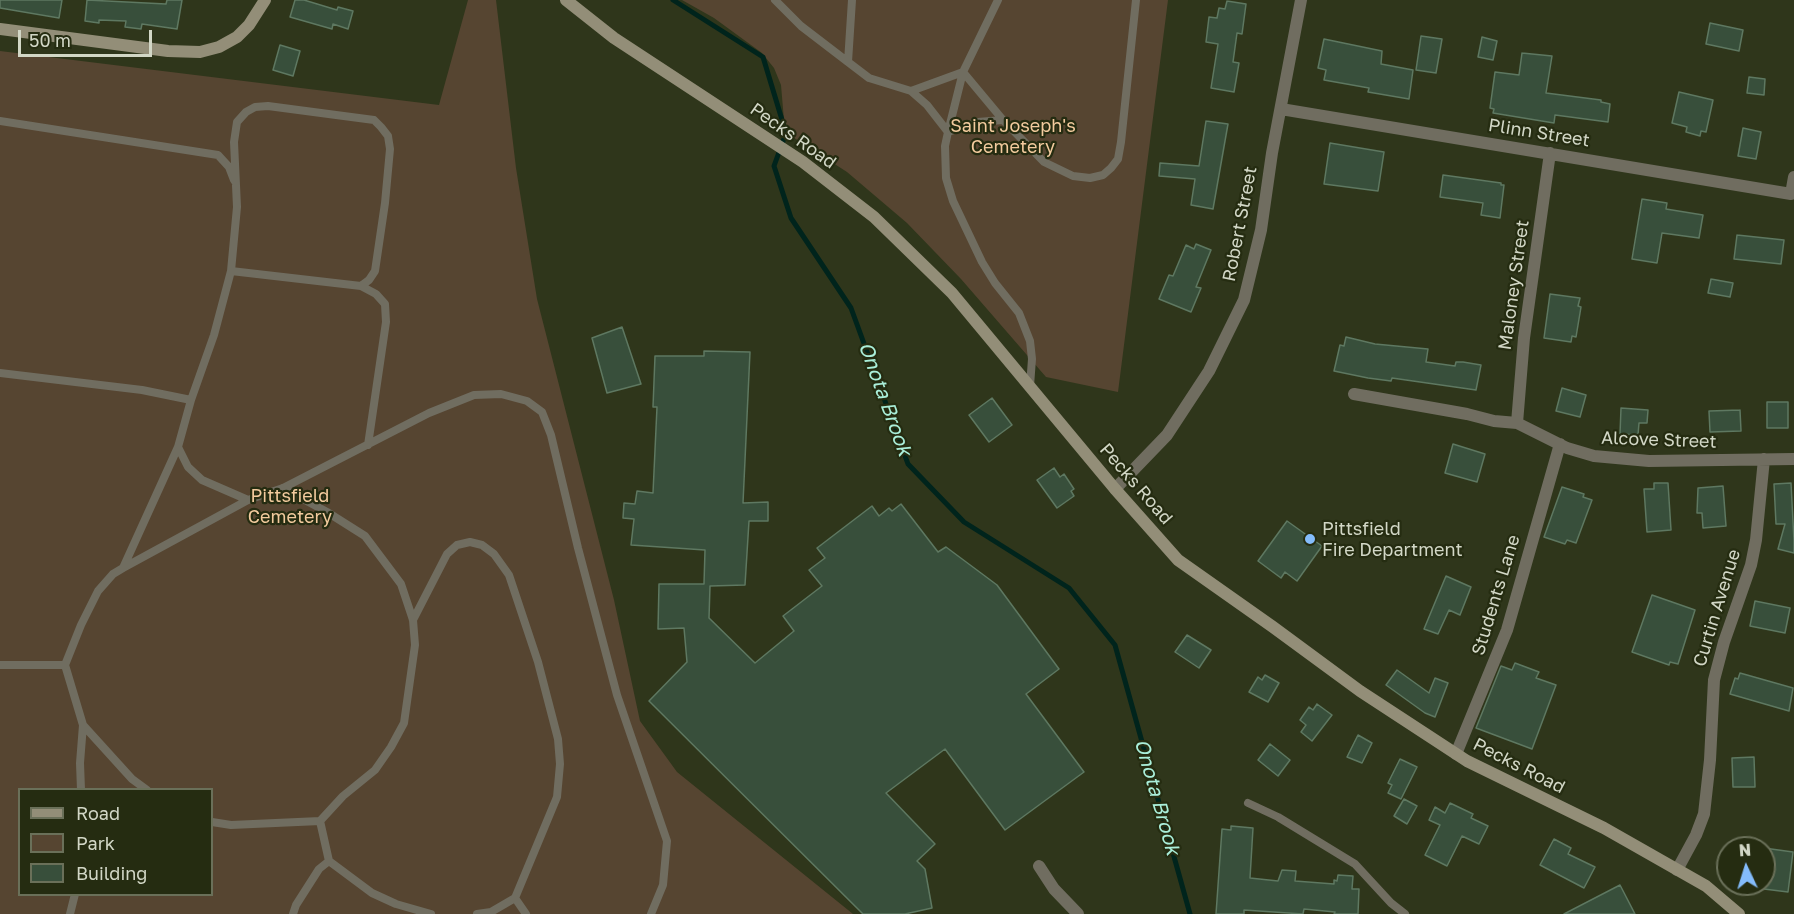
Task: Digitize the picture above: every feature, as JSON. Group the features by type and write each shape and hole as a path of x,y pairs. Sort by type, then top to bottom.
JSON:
{"street":[{"path":"0,29 168,51 200,52 219,47 237,37 249,26 265,0"},
{"name":"Pecks Road","path":"566,0 614,38 789,153 882,224 952,293 1115,489 1178,560 1360,691 1456,754 1604,828 1706,886 1739,914"},
{"name":"Robert Street","path":"1115,489 1167,435 1209,371 1244,300 1261,230 1301,0"},
{"name":"Plinn Street","path":"1281,109 1791,194 1794,177"},
{"name":"Maloney Street","path":"1517,423 1524,338 1550,153"},
{"name":"Alcove Street","path":"1354,394 1494,421 1517,423 1560,444 1594,456 1649,461 1794,459"},
{"name":"Students Lane","path":"1456,754 1507,630 1560,444"},
{"name":"Curtin Avenue","path":"1677,870 1696,835 1704,814 1710,760 1714,680 1724,642 1753,557 1764,459"},
{"path":"1039,866 1054,889 1078,914"}],"lane":[{"path":"775,0 801,26 869,78 911,91 927,105 948,132"},
{"path":"848,62 852,0"},
{"path":"998,0 963,72 945,146 946,178 953,201 982,262 995,283 1019,313 1030,341 1032,360 1030,386"},
{"path":"963,72 1003,120 1044,162 1073,176 1090,178 1103,175 1118,159 1136,0"},
{"path":"911,91 963,72"},
{"path":"123,568 178,447 214,335 231,271 237,207 234,142 237,122 246,112 255,107 268,106 374,120 388,136 390,149 385,203 375,271 361,286"},
{"path":"948,132 978,122 1003,120"},
{"path":"0,121 218,155 228,167 236,185"},
{"path":"231,271 361,286 376,294 385,304 386,322 368,445"},
{"path":"0,373 142,390 192,400"},
{"path":"81,788 83,725 64,665 98,591 113,574 248,500 282,488 429,413 474,395 501,394 527,401 542,412 551,435 578,548 618,695 667,841 663,885 651,914"},
{"path":"178,447 188,467 202,480 248,500"},
{"path":"213,822 231,825 320,821 343,796 375,770 392,747 404,723 415,645 413,620 401,584 365,536 282,488"},
{"path":"413,620 447,554 457,545 470,542 494,554 509,575 546,692 558,739 560,764 557,797 514,898 491,912 477,914"},
{"path":"0,665 64,665"},
{"path":"83,725 132,778 146,788"},
{"path":"1248,803 1278,817 1355,864 1391,903 1405,914"},
{"path":"320,821 329,861 372,893 396,904 431,914"},
{"path":"294,914 296,905 320,869 329,861"},
{"path":"70,914 74,896"},
{"path":"514,898 526,914"}],"green space":[{"name":"Pittsfield Cemetery","path":"468,0 496,0 516,168 537,299 614,600 640,721 677,772 853,914 0,914 0,51 439,105"},
{"name":"Saint Joseph's Cemetery","path":"682,0 1168,0 1118,392 1046,377 961,279 907,223 847,172 785,132 781,85 774,68 762,53 714,18"}],"building":[{"path":"0,0 62,0 59,18 0,8"},
{"path":"87,0 166,4 167,0 182,0 177,29 142,24 141,29 125,27 126,21 99,20 99,23 85,21"},
{"path":"295,0 304,0 337,10 338,7 353,11 348,29 333,24 332,29 290,17"},
{"path":"1227,1 1246,4 1242,34 1237,33 1233,62 1239,63 1234,92 1211,88 1218,44 1206,42 1209,17 1217,18 1219,8 1225,9"},
{"path":"1710,23 1743,30 1739,51 1706,44"},
{"path":"1421,36 1442,39 1436,73 1416,70"},
{"path":"1482,37 1497,41 1493,60 1478,57"},
{"path":"1324,39 1382,51 1381,64 1413,70 1409,99 1368,92 1369,88 1324,80 1326,70 1318,68"},
{"path":"280,45 300,51 293,76 273,70"},
{"path":"1522,53 1552,56 1546,93 1601,100 1601,102 1610,104 1608,122 1555,115 1554,123 1493,113 1494,109 1490,108 1495,72 1519,75"},
{"path":"1749,77 1765,79 1764,95 1747,93"},
{"path":"1679,92 1713,100 1706,132 1701,131 1700,136 1686,132 1687,127 1672,123"},
{"path":"1206,121 1228,124 1213,209 1191,205 1195,179 1159,176 1160,163 1199,166"},
{"path":"1743,128 1761,132 1756,159 1738,156"},
{"path":"1330,143 1384,152 1378,191 1324,184"},
{"path":"1443,175 1504,185 1500,218 1481,215 1483,203 1440,197"},
{"path":"1642,199 1667,203 1666,209 1703,215 1699,238 1662,233 1657,263 1632,259"},
{"path":"1737,235 1784,240 1781,264 1734,259"},
{"path":"1196,244 1211,250 1196,287 1201,288 1191,312 1159,299 1169,275 1173,276 1186,245 1194,249"},
{"path":"1711,279 1733,283 1730,297 1708,293"},
{"path":"1550,294 1580,298 1578,306 1581,307 1576,337 1572,336 1571,342 1544,338"},
{"path":"622,327 641,384 607,393 592,338"},
{"path":"1346,337 1375,344 1428,349 1426,362 1455,366 1456,362 1481,365 1476,390 1392,378 1391,381 1368,378 1334,371 1340,345 1344,346"},
{"path":"704,351 750,352 743,503 768,502 768,521 749,521 745,585 710,586 709,618 755,663 794,631 783,616 822,586 809,570 825,558 817,548 872,506 879,516 889,508 892,511 901,504 938,552 946,547 997,585 1059,669 1026,694 1084,772 1005,830 945,749 886,793 935,844 917,861 925,869 932,908 905,914 863,914 649,701 687,662 684,628 658,629 659,584 704,584 705,550 631,545 634,519 623,518 624,503 635,504 637,491 653,493 657,407 653,407 655,356 704,356"},
{"path":"1562,388 1586,395 1580,417 1556,411"},
{"path":"992,398 1012,425 989,442 969,415"},
{"path":"1767,402 1788,402 1788,428 1767,428"},
{"path":"1621,408 1648,410 1647,423 1639,423 1638,435 1620,434"},
{"path":"1740,410 1741,431 1710,432 1709,411"},
{"path":"1453,444 1485,454 1477,482 1445,473"},
{"path":"1054,468 1060,477 1064,474 1074,489 1071,491 1074,496 1057,508 1037,480"},
{"path":"1654,483 1668,483 1671,530 1647,532 1644,489 1654,489"},
{"path":"1791,483 1794,553 1778,549 1785,524 1776,524 1774,484"},
{"path":"1723,486 1726,526 1703,528 1702,513 1697,513 1698,488"},
{"path":"1562,487 1584,494 1583,497 1592,500 1576,543 1567,540 1565,544 1544,537"},
{"path":"1287,521 1322,546 1297,581 1285,572 1281,578 1258,561"},
{"path":"1446,576 1471,587 1460,615 1449,610 1438,634 1424,629"},
{"path":"1652,595 1695,610 1678,664 1670,662 1669,665 1632,652"},
{"path":"1755,601 1790,608 1785,633 1750,626"},
{"path":"1187,635 1211,650 1199,668 1175,652"},
{"path":"1515,663 1539,672 1536,678 1556,685 1532,749 1476,728 1501,666 1512,670"},
{"path":"1397,670 1429,693 1435,678 1448,683 1435,717 1425,713 1386,685"},
{"path":"1740,673 1793,688 1789,711 1730,694 1735,678 1738,679"},
{"path":"1265,675 1279,683 1268,702 1249,692 1258,677 1262,680"},
{"path":"1317,704 1332,715 1312,741 1301,732 1306,725 1300,720 1309,707 1313,710"},
{"path":"1358,735 1372,743 1362,763 1347,757"},
{"path":"1270,744 1290,760 1278,776 1258,760"},
{"path":"1754,757 1755,787 1733,787 1732,758"},
{"path":"1400,759 1417,767 1401,799 1388,793 1392,785 1388,783"},
{"path":"1404,799 1417,806 1407,824 1394,816"},
{"path":"1450,803 1473,814 1471,818 1488,826 1479,844 1462,836 1447,866 1425,855 1440,825 1429,820 1435,807 1445,813"},
{"path":"1231,826 1253,828 1250,878 1278,881 1282,870 1296,871 1295,881 1334,884 1338,875 1353,876 1352,889 1359,889 1358,914 1334,914 1335,912 1304,909 1303,914 1244,910 1244,914 1216,914 1222,829 1231,830"},
{"path":"1554,839 1571,848 1568,854 1595,867 1584,888 1540,865"},
{"path":"1776,850 1793,852 1788,892 1776,890"},
{"path":"1620,885 1635,914 1564,914"}],"waterway":[{"name":"Onota Brook","path":"673,0 763,57 786,133 774,166 791,218 851,308 908,464 964,522 1069,588 1115,645 1190,914"}],"place":[{"name":"Pittsfield Fire Department","path":"1310,539"}]}
